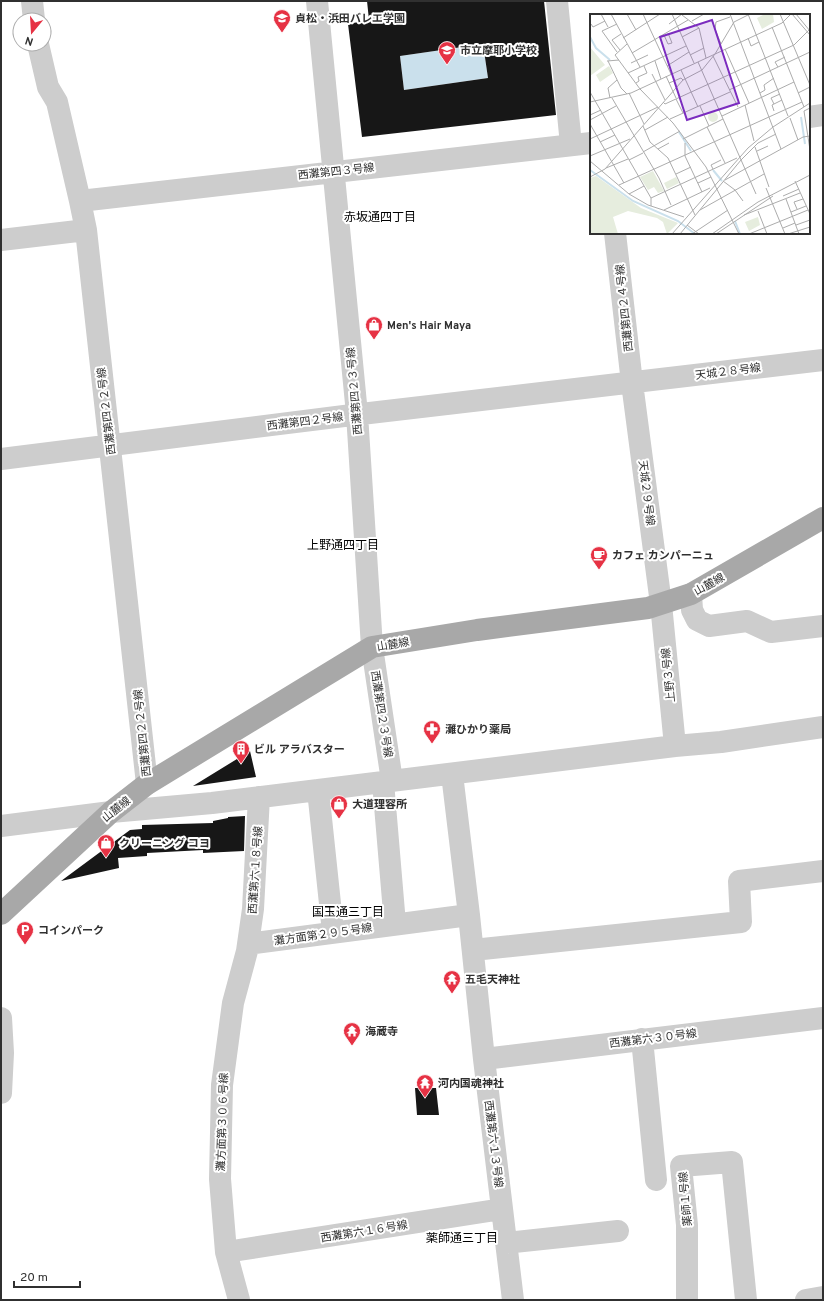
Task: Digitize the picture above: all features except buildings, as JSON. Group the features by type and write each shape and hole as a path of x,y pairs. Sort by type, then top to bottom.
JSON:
{"main road":[{"name":"山麓線","path":"1,914 111,812 147,784 372,647 477,630 648,608 691,594 823,518"}],"street":[{"path":"32,1 33,12"},
{"name":"西灘第四２３号線","path":"317,1 357,414 372,647 387,782 395,924"},
{"path":"557,1 581,144"},
{"name":"西灘第四２２号線","path":"40,52 48,87 57,102 86,230 147,784"},
{"path":"810,117 823,115"},
{"name":"西灘第四３号線","path":"80,201 581,144"},
{"path":"1,240 86,230"},
{"name":"西灘第四２４号線","path":"615,234 632,383"},
{"name":"天城２８号線","path":"632,383 823,360"},
{"name":"西灘第四２号線","path":"1,458 357,414 632,383"},
{"name":"天城２９号線","path":"632,383 661,604"},
{"path":"691,594 692,610 697,620 709,626 747,621 771,632 823,626"},
{"name":"上野３号線","path":"661,604 675,746"},
{"path":"1,826 111,812 212,803 675,746 720,742 823,727"},
{"name":"西灘第六１３号線","path":"452,774 513,1300"},
{"path":"318,790 333,932"},
{"name":"西灘第六１８号線","path":"248,944 253,909 259,797"},
{"path":"472,950 740,922 739,881 823,871"},
{"name":"灘方面第２９５号線","path":"248,944 469,915"},
{"name":"灘方面第３０６号線","path":"239,1300 226,1252 220,1178 222,1085 233,1003 248,944"},
{"path":"1,1018 3,1053 1,1094"},
{"name":"西灘第六３０号線","path":"484,1059 823,1018"},
{"path":"642,1039 656,1180"},
{"name":"薬師１号線","path":"687,1300 687,1225 681,1166 732,1162 746,1300"},
{"name":"西灘第六１６号線","path":"226,1252 502,1210"},
{"path":"506,1244 618,1231"},
{"path":"806,1300 823,1297"}],"water":[{"path":"483,44 488,78 404,90 400,56"}],"place":[{"name":"貞松・浜田バレエ学園","path":"282,33"},
{"name":"市立摩耶小学校","path":"447,65"},
{"name":"Men's Hair Maya","path":"374,340"},
{"name":"カフェ カンパーニュ","path":"599,570"},
{"name":"灘ひかり薬局","path":"432,744"},
{"name":"ビル アラバスター","path":"241,764"},
{"name":"大道理容所","path":"339,819"},
{"name":"クリーニング コヨ","path":"106,858"},
{"name":"コインパーク","path":"25,945"},
{"name":"五毛天神社","path":"452,994"},
{"name":"海蔵寺","path":"352,1046"},
{"name":"河内国魂神社","path":"425,1098"}],"district":[{"name":"赤坂通四丁目","path":"380,217"},
{"name":"上野通四丁目","path":"343,545"},
{"name":"国玉通三丁目","path":"348,912"},
{"name":"薬師通三丁目","path":"462,1238"}]}
